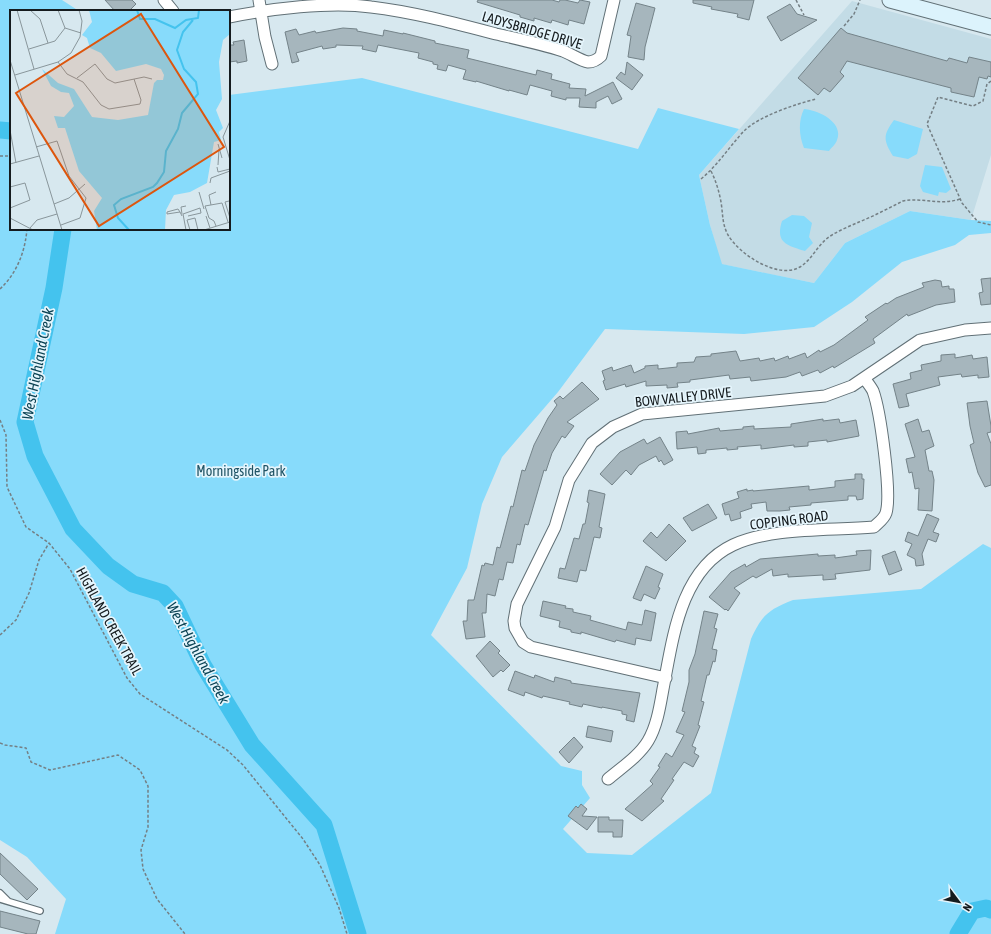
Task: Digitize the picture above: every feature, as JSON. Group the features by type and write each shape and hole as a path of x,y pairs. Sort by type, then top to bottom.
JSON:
{"street":[{"path":"164,0 172,10"},
{"name":"LADYSBRIDGE DRIVE","path":"230,17 260,6 370,6 429,17 510,37 564,52 586,62 591,62 597,60 601,56 614,0"},
{"path":"890,0 991,27"},
{"path":"260,6 265,37 272,64"},
{"name":"BOW VALLEY DRIVE","path":"666,678 531,647 523,642 515,628 514,621 518,604 555,527 569,480 592,443 613,427 642,414 757,404 825,396 852,386 920,340 965,330 991,328"},
{"name":"COPPING ROAD","path":"608,779 648,742 658,714 683,601 697,575 719,554 733,545 758,537 874,527 882,520 886,512 887,500 884,442 873,391 864,378"}],"lane":[{"path":"0,893 9,902"},
{"path":"0,899 40,910"}],"path":[{"path":"796,0 804,15"},
{"path":"844,26 854,14 860,0"},
{"path":"991,82 987,84 983,101 973,106 938,97 927,124 960,199 978,222 991,225"},
{"path":"701,179 711,171 745,131 753,124 796,104 816,99"},
{"path":"711,171 719,189 723,223 728,236 742,251 755,260 770,268 783,270 800,267 814,253 821,242 833,234 903,201 912,199 944,203 960,199"},
{"path":"0,289 10,280 21,259 27,230"},
{"name":"HIGHLAND CREEK TRAIL","path":"0,420 6,435 7,487 26,527 49,543 70,569 127,678 140,694 227,750 243,765 302,838 320,866 339,908 348,934"},
{"path":"0,635 16,620 29,593 39,560 49,543"},
{"path":"0,743 26,748 31,762 50,770 118,755 140,770 148,786 148,827 141,850 143,870 157,899 185,934"}],"shaded area":[{"path":"852,1 991,39 991,155 971,220 910,211 845,243 814,283 721,264 710,225 699,175"}],"green space":[{"name":"Morningside Park","path":"0,0 62,0 77,10 10,10 10,230 230,230 230,95 362,78 638,149 658,108 739,129 699,175 710,225 722,264 814,283 845,243 910,211 971,220 991,221 991,233 969,235 955,245 902,262 852,302 814,327 744,334 605,329 558,392 502,457 482,504 467,568 431,635 561,766 582,771 582,785 590,798 563,829 587,853 632,855 711,793 751,639 759,624 767,614 777,607 793,600 921,589 983,544 991,548 991,934 55,934 66,899 27,857 0,840"},
{"path":"804,109 816,112 828,118 837,128 837,140 829,151 804,148 800,128"},
{"path":"894,120 923,129 917,154 908,159 893,156 887,146 886,134"},
{"path":"925,165 942,167 951,189 946,193 939,192 938,196 923,192 920,186"},
{"path":"792,215 804,216 812,223 809,237 813,243 805,251 788,245 781,239 780,228 782,221"}],"building":[{"path":"105,0 132,0 136,4 130,10 114,10"},
{"path":"478,0 552,0 559,2 560,0 565,0 578,3 580,0 590,2 584,24 569,20 568,25 552,20 551,23 534,18 534,21 520,17 520,15 477,2"},
{"path":"693,0 754,0 749,20 737,17 738,14 711,9 712,7 693,3"},
{"path":"636,3 655,8 645,47 644,60 628,57 631,36 627,35"},
{"path":"790,4 797,14 817,20 781,41 767,17"},
{"path":"343,28 357,29 357,31 383,36 384,30 403,33 435,41 435,43 469,50 467,58 536,75 537,70 552,74 551,79 570,84 569,88 586,89 585,96 613,82 622,99 612,104 608,96 596,102 596,108 579,107 580,98 566,98 566,100 551,96 552,91 530,85 527,95 476,81 463,79 466,70 448,65 446,71 437,69 438,65 433,64 433,62 418,58 419,53 378,45 376,52 362,49 363,46 336,45 336,47 323,49 322,46 296,53 299,61 292,63 285,32 296,29 299,35 315,31 316,33"},
{"path":"841,28 847,33 947,61 949,58 967,63 969,57 991,62 991,77 988,76 987,79 979,77 974,97 951,92 951,88 847,61 840,72 844,76 830,92 824,88 818,95 798,78"},
{"path":"244,40 247,61 237,63 237,61 230,62 230,45 234,45 233,42"},
{"path":"627,62 643,75 632,90 616,78 621,72 625,75"},
{"path":"991,278 991,304 981,305 979,293 983,292 981,279"},
{"path":"935,280 941,281 942,287 949,286 949,289 954,289 955,302 936,305 908,316 907,314 873,339 875,343 834,368 833,366 820,373 818,370 802,376 800,372 786,377 751,381 750,377 730,379 729,375 690,380 690,382 677,383 678,387 667,388 667,385 646,386 646,381 626,387 625,384 606,390 603,381 605,380 602,371 612,367 613,371 631,365 634,373 645,368 645,366 658,365 658,369 677,367 677,363 694,362 696,357 711,356 711,354 736,351 740,361 759,358 760,361 774,358 775,361 788,356 789,359 805,353 807,358 819,350 820,352 834,345 868,320 865,317 886,303 887,304 896,298 924,287 922,283"},
{"path":"955,354 955,358 972,355 973,359 987,357 989,377 978,378 978,375 962,377 961,374 938,377 940,385 906,394 909,406 899,408 893,384 911,379 910,373 922,370 921,365 941,361 941,355"},
{"path":"582,382 599,399 567,422 574,426 565,438 562,436 552,453 546,471 544,470 528,525 525,524 520,545 517,544 513,563 507,562 503,580 499,579 495,596 487,594 486,613 482,613 485,637 466,639 463,621 467,621 468,600 474,600 482,565 484,566 485,563 493,565 497,547 500,548 511,506 513,507 522,470 525,471 534,445 548,418 557,405 554,401 560,396 563,399"},
{"path":"987,401 991,426 991,432 987,433 991,444 991,485 985,487 978,473 970,445 974,443 967,403"},
{"path":"823,419 823,421 839,419 840,423 856,420 859,436 827,442 827,440 808,442 808,446 794,447 794,445 761,449 761,445 737,447 738,449 727,450 727,448 706,450 706,453 698,454 697,447 677,449 676,432 687,431 688,434 719,428 720,431 743,429 743,427 754,426 754,429 791,427 791,424"},
{"path":"918,419 922,432 929,430 934,446 925,450 929,471 932,471 934,480 932,511 918,510 919,488 915,489 912,472 909,473 906,459 915,457 905,424"},
{"path":"660,437 673,460 664,465 661,460 659,462 656,456 639,465 631,475 626,470 612,485 600,474 620,452 644,439 647,444"},
{"path":"855,474 862,474 862,479 864,479 863,499 857,500 856,496 848,496 848,500 811,503 811,505 789,507 790,510 780,511 767,511 766,502 751,504 752,508 740,512 741,518 731,521 729,514 725,515 722,504 739,498 737,492 747,489 747,491 753,491 809,486 809,490 835,487 835,481 855,479"},
{"path":"589,490 605,494 599,527 602,528 600,538 594,537 586,571 580,570 577,582 558,578 560,568 565,569 574,538 579,539 583,524 585,524 589,503 587,502"},
{"path":"708,504 717,518 692,531 683,518"},
{"path":"927,514 939,519 933,532 939,534 936,542 928,539 922,554 924,565 916,566 915,559 907,555 912,544 905,541 908,532 918,536"},
{"path":"669,524 686,541 666,561 643,541 651,532 657,538"},
{"path":"871,550 870,570 835,574 836,579 823,580 823,575 788,577 788,574 773,576 772,569 756,578 753,576 734,588 740,593 728,611 709,597 731,572 745,564 746,567 760,559 818,554 818,556 835,555 835,558 857,555 856,551"},
{"path":"895,551 902,570 889,575 882,556"},
{"path":"646,566 663,574 658,587 660,588 655,599 644,594 641,601 633,598"},
{"path":"543,601 566,606 565,608 573,609 573,612 591,616 590,620 626,630 628,622 642,625 645,610 656,613 651,641 636,638 635,645 616,640 615,642 581,632 581,634 571,632 571,630 559,627 560,621 540,616"},
{"path":"704,611 718,614 714,628 717,629 712,649 717,650 715,662 713,661 709,675 707,675 701,701 704,702 698,725 700,726 692,746 696,748 694,753 699,756 693,767 684,762 672,779 674,780 661,799 664,801 642,821 625,809 653,784 650,781 660,767 658,766 666,753 672,757 684,735 676,732 685,712 682,711 689,682 689,670 695,654"},
{"path":"490,641 500,651 498,653 510,665 503,672 501,670 493,677 476,656"},
{"path":"515,671 534,678 535,675 554,682 555,677 571,681 571,683 640,693 634,722 626,720 627,715 622,714 622,711 583,704 582,707 569,704 570,702 543,696 542,698 525,692 524,696 508,690"},
{"path":"588,726 613,731 611,742 586,737"},
{"path":"574,737 583,747 569,763 559,752"},
{"path":"581,804 587,809 582,816 597,817 587,830 568,816 576,806 578,808"},
{"path":"598,817 609,817 609,820 623,820 622,837 613,837 613,832 598,832"},
{"path":"0,853 38,889 27,900 0,874"},
{"path":"0,911 40,921 36,934 28,934 0,927"}],"waterway":[{"name":"West Highland Creek","path":"0,130 10,131"},
{"name":"West Highland Creek","path":"63,230 54,288 25,422 35,456 73,529 108,566 133,584 163,593 175,606 203,665 252,745 324,825 358,934"},
{"path":"958,934 972,911 986,908 991,910"}]}
